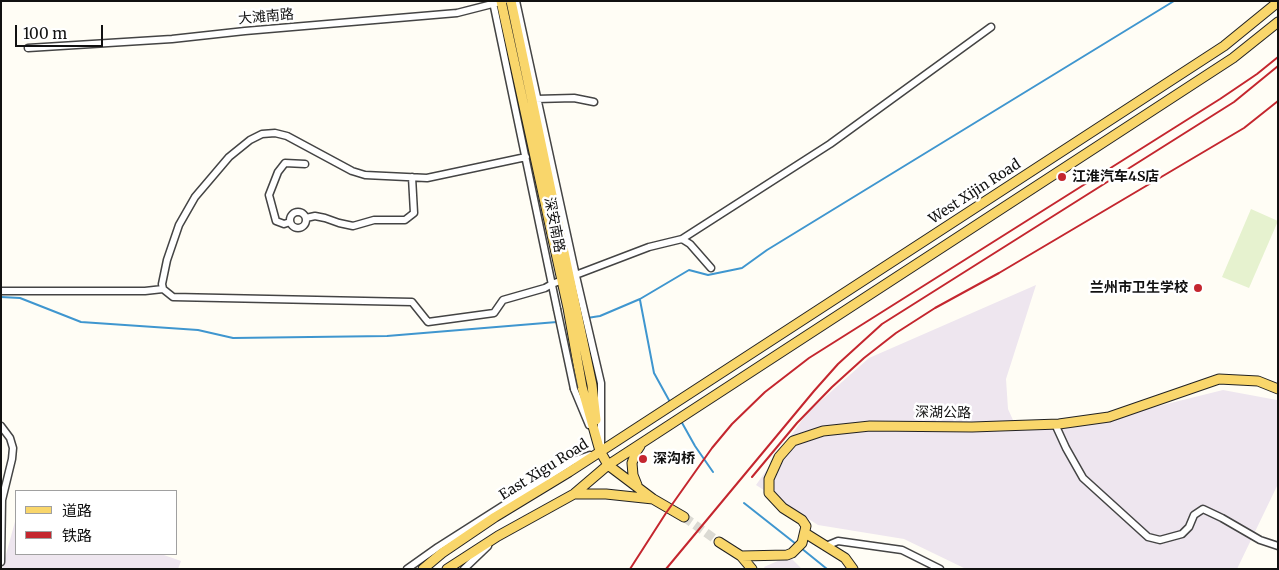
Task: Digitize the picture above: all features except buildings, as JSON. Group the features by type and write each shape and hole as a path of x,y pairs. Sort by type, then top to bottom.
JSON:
{"main road":[{"name":"深安南路","path":"511,1 535,99 569,278"},
{"name":"深安南路","path":"498,2 576,307 582,387 600,451"},
{"name":"West Xijin Road","path":"682,398 1224,46 1278,2"},
{"name":"West Xijin Road","path":"642,443 1233,58 1278,22"},
{"name":"深湖公路","path":"806,533 806,526 802,520 782,508 769,493 769,478 779,456 793,441 823,431 870,426 963,427 1054,424 1109,417 1219,379 1258,381 1278,389"},
{"name":"East Xigu Road","path":"423,569 442,553 495,517 682,398"},
{"path":"447,569 498,536 574,494 608,464 642,443"},
{"path":"638,486 633,475 632,463 642,443"},
{"path":"600,451 608,464 653,499 684,517"},
{"path":"574,494 606,494 653,499"},
{"path":"741,556 787,555 792,553 802,542 806,533 845,558 853,569"},
{"path":"719,542 741,556 752,569"}],"street":[{"name":"深安南路","path":"516,1 535,99"},
{"name":"深安南路","path":"498,2 526,157 557,309 600,451"},
{"name":"大滩南路","path":"28,48 172,39 457,13 498,2"},
{"path":"1,290 145,291 163,289 174,297 412,302 428,322 494,313 504,300 546,288 649,247 682,239 830,144 990,27"},
{"path":"535,99 574,98 594,102"},
{"path":"163,289 162,284 167,260 179,225 195,197 229,157 250,140 262,134 275,133 287,136 352,171 366,175 427,178 526,157"},
{"path":"290,222 284,224 276,221 269,195 278,172 286,163 305,164"},
{"path":"306,218 315,216 353,226 374,220 404,220 414,213 412,177"},
{"path":"296,212 302,213 306,218 305,224 300,228 294,227 290,222 291,216 296,212"},
{"path":"682,239 690,244 711,268"},
{"name":"深安南路","path":"576,307 601,383 600,451"},
{"path":"1054,424 1082,478 1148,537 1160,540 1182,534 1189,527 1194,515 1203,510 1222,518 1260,540 1278,546"},
{"path":"1,426 10,438 13,448 2,500 1,562"},
{"path":"407,569 572,461 600,451"},
{"path":"464,569 498,536"},
{"path":"826,546 838,541 902,550 940,569"}],"shaded area":[{"path":"1036,285 1006,379 1008,409 1017,429 1110,418 1223,390 1277,400 1278,484 1237,569 966,569 904,539 818,525 756,485 807,413 869,358"},
{"path":"15,522 15,555 164,555 181,561 178,569 2,569"},
{"path":"789,556 802,569 765,569 764,567"}],"green space":[{"path":"1251,209 1278,221 1249,288 1222,277"}],"waterway":[{"path":"587,318 600,316 640,299 689,270 708,275 742,268 767,250 1174,1"},
{"path":"1,297 20,298 81,322 198,330 233,338 387,336 557,322"},
{"path":"640,300 654,373 670,402"},
{"path":"681,421 713,472"},
{"path":"744,503 796,544"},
{"path":"801,548 827,569"}],"tunnel":[{"path":"684,517 719,542"}],"railway":[{"path":"630,569 666,513 712,448 732,424 765,392 809,358 1220,99 1278,57"},
{"path":"666,569 814,391 838,364 882,324 1234,102 1278,66"},
{"path":"752,477 797,423 832,387 864,358 896,333 935,308 999,273 1244,128 1278,101"}],"place":[{"name":"江淮汽车4S店","path":"1062,177"},
{"name":"兰州市卫生学校","path":"1198,288"},
{"name":"深沟桥","path":"643,459"}]}
